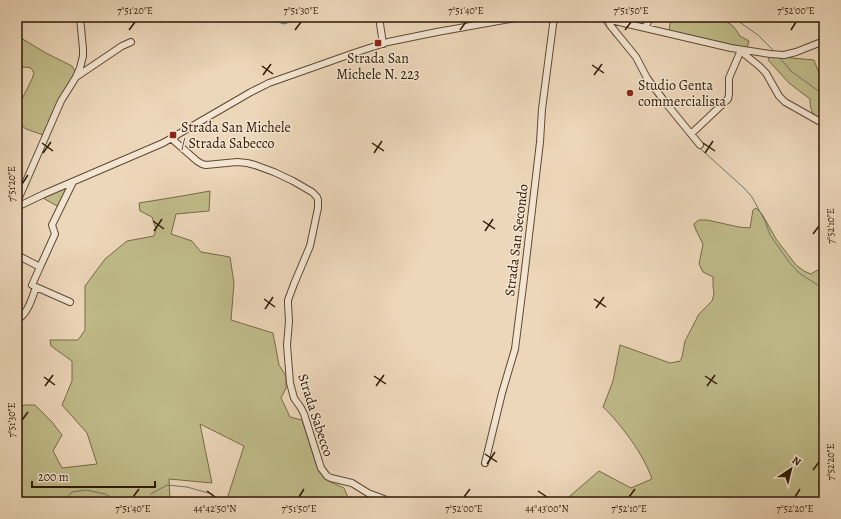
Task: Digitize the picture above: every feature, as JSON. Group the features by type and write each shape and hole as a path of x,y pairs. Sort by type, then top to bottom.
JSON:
{"street":[{"path":"17,202 61,101 80,68 83,56 83,43 80,17"},
{"path":"379,17 383,44"},
{"path":"17,207 172,139 251,92 269,83 383,44 437,32 521,17"},
{"name":"Strada San Secondo","path":"485,464 515,348 554,17"},
{"path":"598,17 625,20 646,28 741,50 770,54 784,55 824,41"},
{"path":"646,28 648,17"},
{"path":"608,19 610,25 636,57 647,78 700,145"},
{"path":"76,77 122,46 131,42"},
{"path":"691,134 728,99 729,78 741,50"},
{"path":"741,50 766,73 779,96 785,102 824,124"},
{"name":"Strada Sabecco","path":"172,139 202,164 212,165 236,162 247,163 274,172 293,181 317,196 318,208 310,246 288,300 289,321 287,356 290,384 294,398 304,414 319,464 323,472 331,478 352,483 368,493 389,502"},
{"path":"32,284 55,234 52,225 73,182"},
{"path":"17,255 40,267"},
{"path":"17,320 22,317 25,312 36,286 70,302"}],"shaded area":[{"path":"671,17 721,17 734,27 740,36 749,41 747,48 669,31"},
{"path":"17,34 46,53 72,66 75,71 74,77 58,100 43,135 26,129 17,122 17,109 34,73 31,68 17,68"},
{"path":"770,56 814,60 820,76 824,77 824,122 813,113 810,99 789,83 768,60"},
{"path":"68,187 59,207 43,198"},
{"path":"210,191 209,211 176,214 171,234 192,241 201,252 230,257 234,283 231,320 273,333 279,365 286,376 286,388 281,398 290,417 302,420 318,470 326,480 344,488 350,502 228,502 227,499 244,446 200,424 212,483 169,479 170,499 186,502 17,502 17,407 35,405 52,422 62,435 53,451 62,468 97,464 87,433 62,405 72,381 72,361 51,346 50,340 78,340 85,330 85,286 105,259 127,241 154,236 156,229 152,217 140,211 139,203"},
{"path":"756,208 762,214 776,239 796,265 811,274 822,268 824,263 824,502 563,502 599,471 631,488 652,479 638,450 617,422 603,407 613,381 620,345 670,363 680,361 685,341 699,314 712,301 714,294 713,277 703,272 699,264 703,244 694,224 699,220 707,220 750,228 753,210"}],"water":[{"path":"272,17 304,17 284,24 278,22"}],"waterway":[{"path":"585,17 597,20"},
{"path":"732,17 758,35 774,51"},
{"path":"602,21 615,37"},
{"path":"779,57 791,71 824,95"},
{"path":"678,122 693,142 752,197 765,221 770,235 789,262 799,273 824,289"},
{"path":"151,494 167,485 187,487 212,494 214,502"},
{"path":"63,502 72,492 86,490 105,494 120,502"},
{"path":"122,502 146,498"}],"place":[{"name":"Strada San Michele N. 223","path":"378,43"},
{"name":"Studio Genta commercialista","path":"630,93"},
{"name":"Strada San Michele / Strada Sabecco","path":"173,135"}]}
